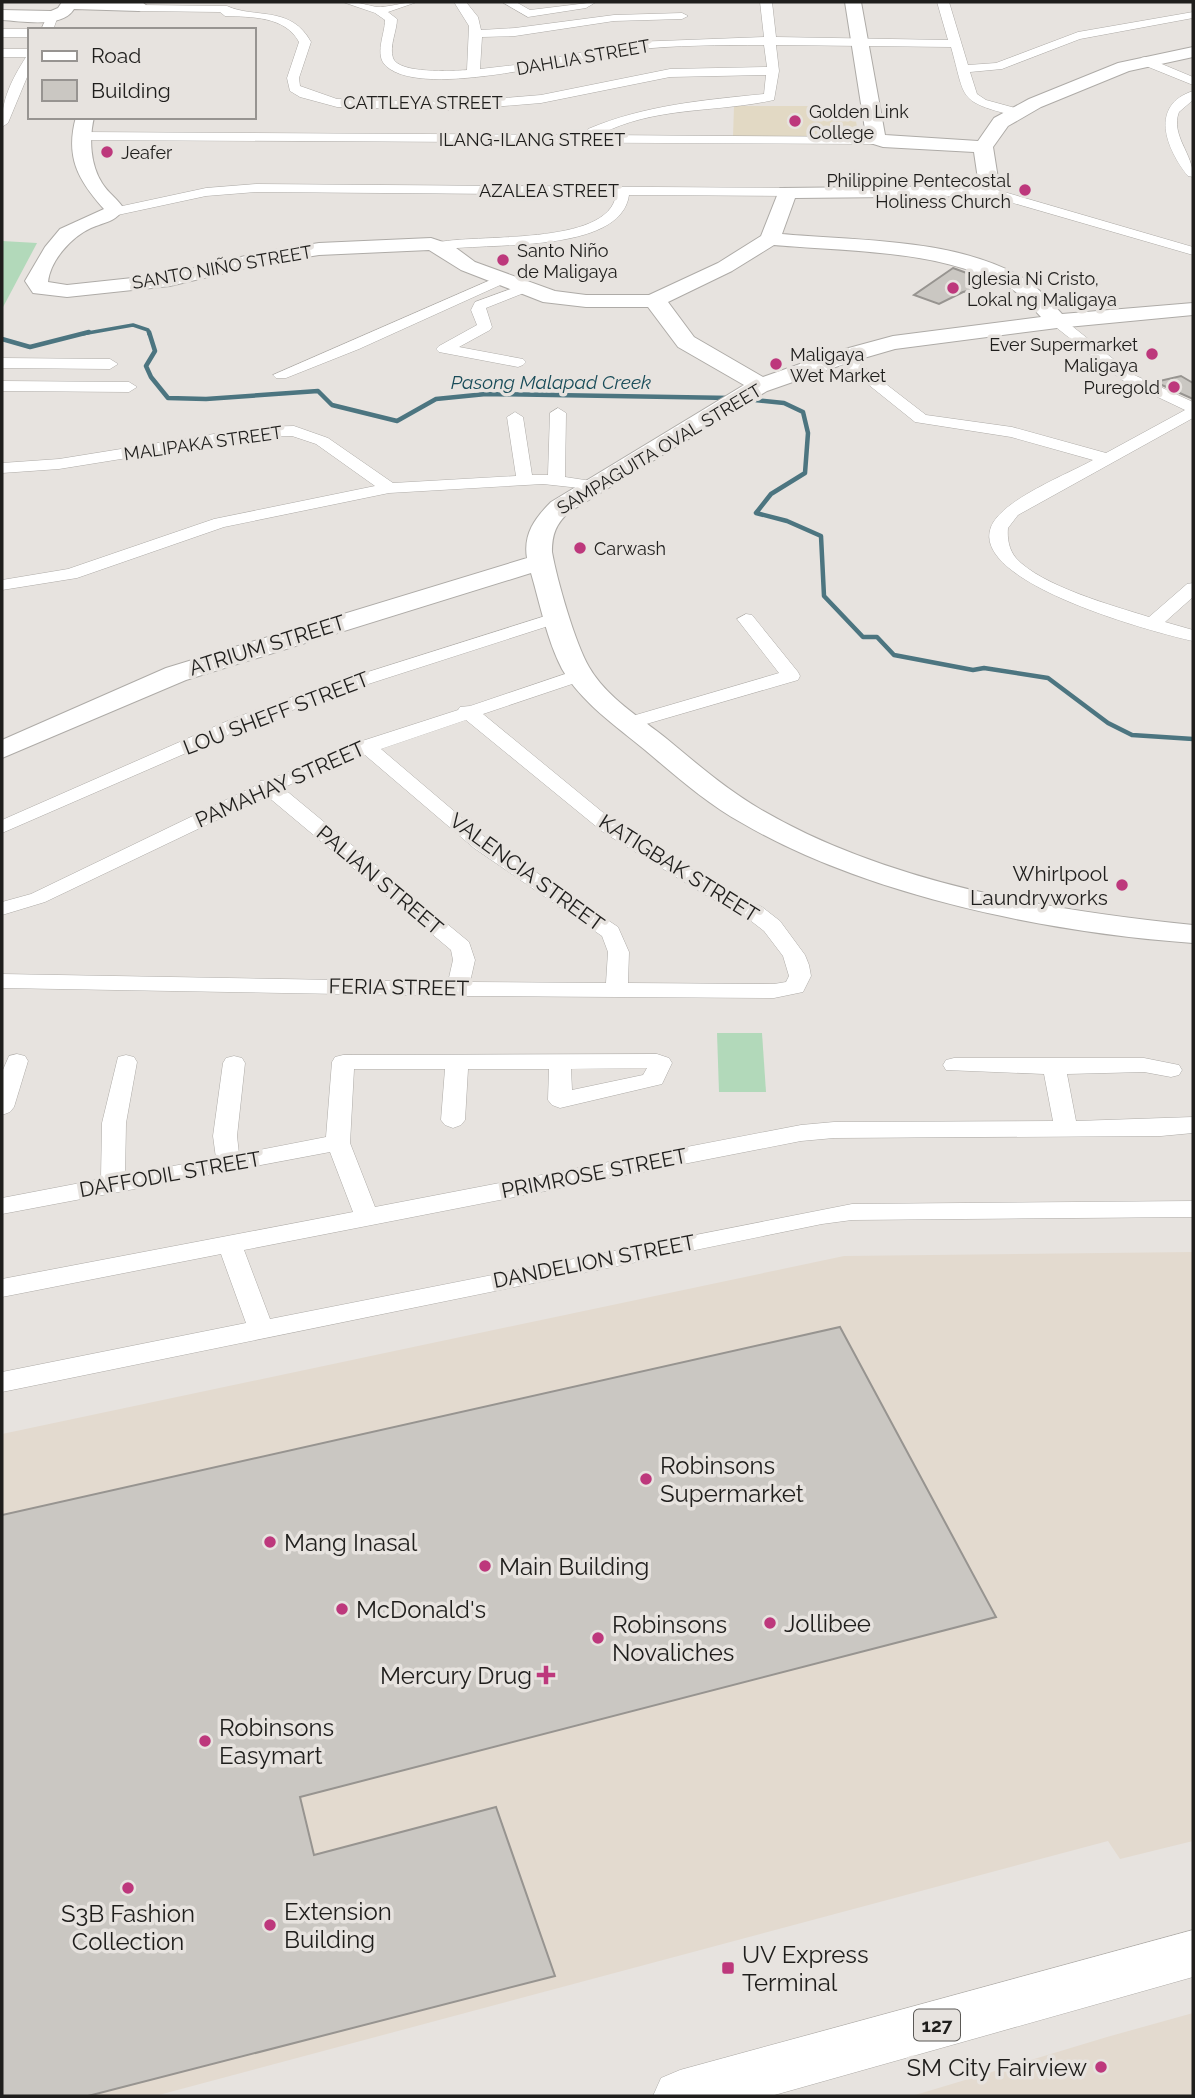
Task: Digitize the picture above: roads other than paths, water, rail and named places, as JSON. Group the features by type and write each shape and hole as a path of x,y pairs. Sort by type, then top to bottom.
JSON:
{"main road":[{"name":"127","path":"680,2096 1193,1953"}],"street":[{"path":"349,2 379,11 411,2"},
{"path":"460,2 475,21 477,33 473,73"},
{"path":"508,2 526,14 586,5 590,2"},
{"path":"632,2 632,16"},
{"path":"681,2 683,42"},
{"path":"591,139 593,132 604,126 669,108 765,99 772,91 773,71 766,2"},
{"path":"853,2 873,115 874,136 878,141"},
{"path":"943,2 953,44 971,96 982,103 1015,112"},
{"path":"2,15 50,23 64,12 70,3"},
{"name":"CATTLEYA STREET","path":"70,3 138,9 226,11 267,17 297,29 305,42 293,78 294,88 312,97 337,103 483,105 550,97 670,73 773,71"},
{"name":"DAHLIA STREET","path":"379,11 391,19 386,50 392,65 422,73 512,70 603,50 683,42 861,41 953,44"},
{"path":"477,33 515,32 632,16 681,16"},
{"path":"961,69 998,66 1038,48 1078,36 1193,16"},
{"path":"2,33 28,33"},
{"path":"1193,52 1145,61 1102,75 1015,112 1001,122 983,147 988,191 1193,251"},
{"path":"2,53 28,53"},
{"path":"1145,61 1193,81"},
{"path":"2,122 6,102 28,63"},
{"path":"2,83 16,84"},
{"path":"1193,95 1178,104 1169,115 1169,125 1177,145 1193,173"},
{"path":"83,127 90,180 114,207 113,212"},
{"name":"ILANG-ILANG STREET","path":"83,127 181,132 878,141 983,147"},
{"path":"1177,145 1193,146"},
{"name":"AZALEA STREET","path":"113,212 206,192 256,188 988,191"},
{"name":"SANTO NIÑO STREET","path":"113,212 72,229 58,242 36,281 38,286 50,291 67,291 170,280 262,258 331,248 391,244 439,246 458,242 578,234 595,228 614,214 620,206 623,191"},
{"path":"771,239 787,192"},
{"path":"439,246 468,266 524,288 572,301 653,302 725,267 771,239 959,261 1014,282 1056,321 1127,377 1146,389 1193,410"},
{"path":"281,375 354,346 502,279"},
{"path":"518,362 444,349 485,327 478,310 480,305 524,288"},
{"path":"653,302 662,308 678,335 686,342 750,378 745,395"},
{"name":"SAMPAGUITA OVAL STREET","path":"1193,309 1056,321 913,339 842,357 745,395 560,507 542,525 539,536 541,562 573,677 713,793 752,818 831,854 886,875 1008,909 1075,923 1193,934"},
{"path":"13,345 2,363 110,364"},
{"path":"842,357 921,419 1012,432 1108,459"},
{"path":"2,386 129,387"},
{"path":"1193,410 1012,511 999,526 1002,549 1012,563 1041,582 1193,636"},
{"path":"558,414 559,434 555,456 558,480"},
{"path":"515,416 525,480"},
{"name":"MALIPAKA STREET","path":"2,468 59,464 257,432 293,431 322,441 389,488"},
{"path":"2,585 71,574 220,523 389,488 525,480 558,480 592,486"},
{"name":"ATRIUM STREET","path":"2,750 176,674 541,562"},
{"path":"1153,624 1193,588"},
{"name":"LOU SHEFF STREET","path":"2,827 239,723 324,692 558,617"},
{"path":"629,723 791,676 746,619"},
{"name":"PAMAHAY STREET","path":"2,909 38,898 267,785 366,746 573,677"},
{"name":"KATIGBAK STREET","path":"467,711 610,828 691,878 754,912 772,926 794,955 798,965 799,983 795,987"},
{"name":"VALENCIA STREET","path":"366,746 481,844 610,932 618,941 619,948 616,989"},
{"name":"PALIAN STREET","path":"267,785 418,915 461,947 464,960 457,989"},
{"name":"FERIA STREET","path":"2,981 457,989 774,990 795,987"},
{"path":"2,1107 17,1060"},
{"path":"114,1184 111,1164 114,1116 126,1062"},
{"path":"367,1217 338,1143 343,1062 560,1062"},
{"path":"453,1120 457,1062"},
{"path":"229,1164 225,1136 234,1063"},
{"path":"954,1065 1144,1065 1171,1070"},
{"path":"1054,1067 1066,1129"},
{"name":"PRIMROSE STREET","path":"2,1288 801,1133 1193,1125"},
{"name":"DAFFODIL STREET","path":"2,1206 338,1143"},
{"name":"DANDELION STREET","path":"2,1382 822,1216 852,1212 1193,1209"},
{"path":"229,1242 261,1328"}],"waterway":[{"name":"Pasong Malapad Creek","path":"82,334 133,325 148,330 149,334"},
{"name":"Pasong Malapad Creek","path":"2,339 30,347 89,332"},
{"name":"Pasong Malapad Creek","path":"149,332 155,351 146,366 151,377 168,398 206,399 318,391 332,405 397,421 436,399 486,394 731,398"},
{"path":"745,399 784,403 803,412 808,433 805,473 771,494 756,513 787,521 821,536 824,596 863,637 877,637 894,655 973,670 984,668 1048,678 1108,723 1132,735 1193,739"}],"place":[{"name":"Golden Link College","path":"795,121"},
{"name":"Jeafer","path":"107,152"},
{"name":"Philippine Pentecostal Holiness Church","path":"1025,190"},
{"name":"Santo Niño de Maligaya","path":"503,260"},
{"name":"Iglesia Ni Cristo, Lokal ng Maligaya","path":"953,288"},
{"name":"Ever Supermarket Maligaya","path":"1152,354"},
{"name":"Maligaya Wet Market","path":"776,364"},
{"name":"Puregold","path":"1174,387"},
{"name":"Carwash","path":"580,548"},
{"name":"Whirlpool Laundryworks","path":"1122,885"},
{"name":"Robinsons Supermarket","path":"646,1479"},
{"name":"Mang Inasal","path":"270,1542"},
{"name":"Main Building","path":"485,1566"},
{"name":"McDonald's","path":"342,1609"},
{"name":"Jollibee","path":"770,1623"},
{"name":"Robinsons Novaliches","path":"598,1638"},
{"name":"Mercury Drug","path":"546,1675"},
{"name":"Robinsons Easymart","path":"205,1741"},
{"name":"S3B Fashion Collection","path":"128,1888"},
{"name":"Extension Building","path":"270,1925"},
{"name":"UV Express Terminal","path":"728,1968"},
{"name":"SM City Fairview","path":"1101,2067"}]}
